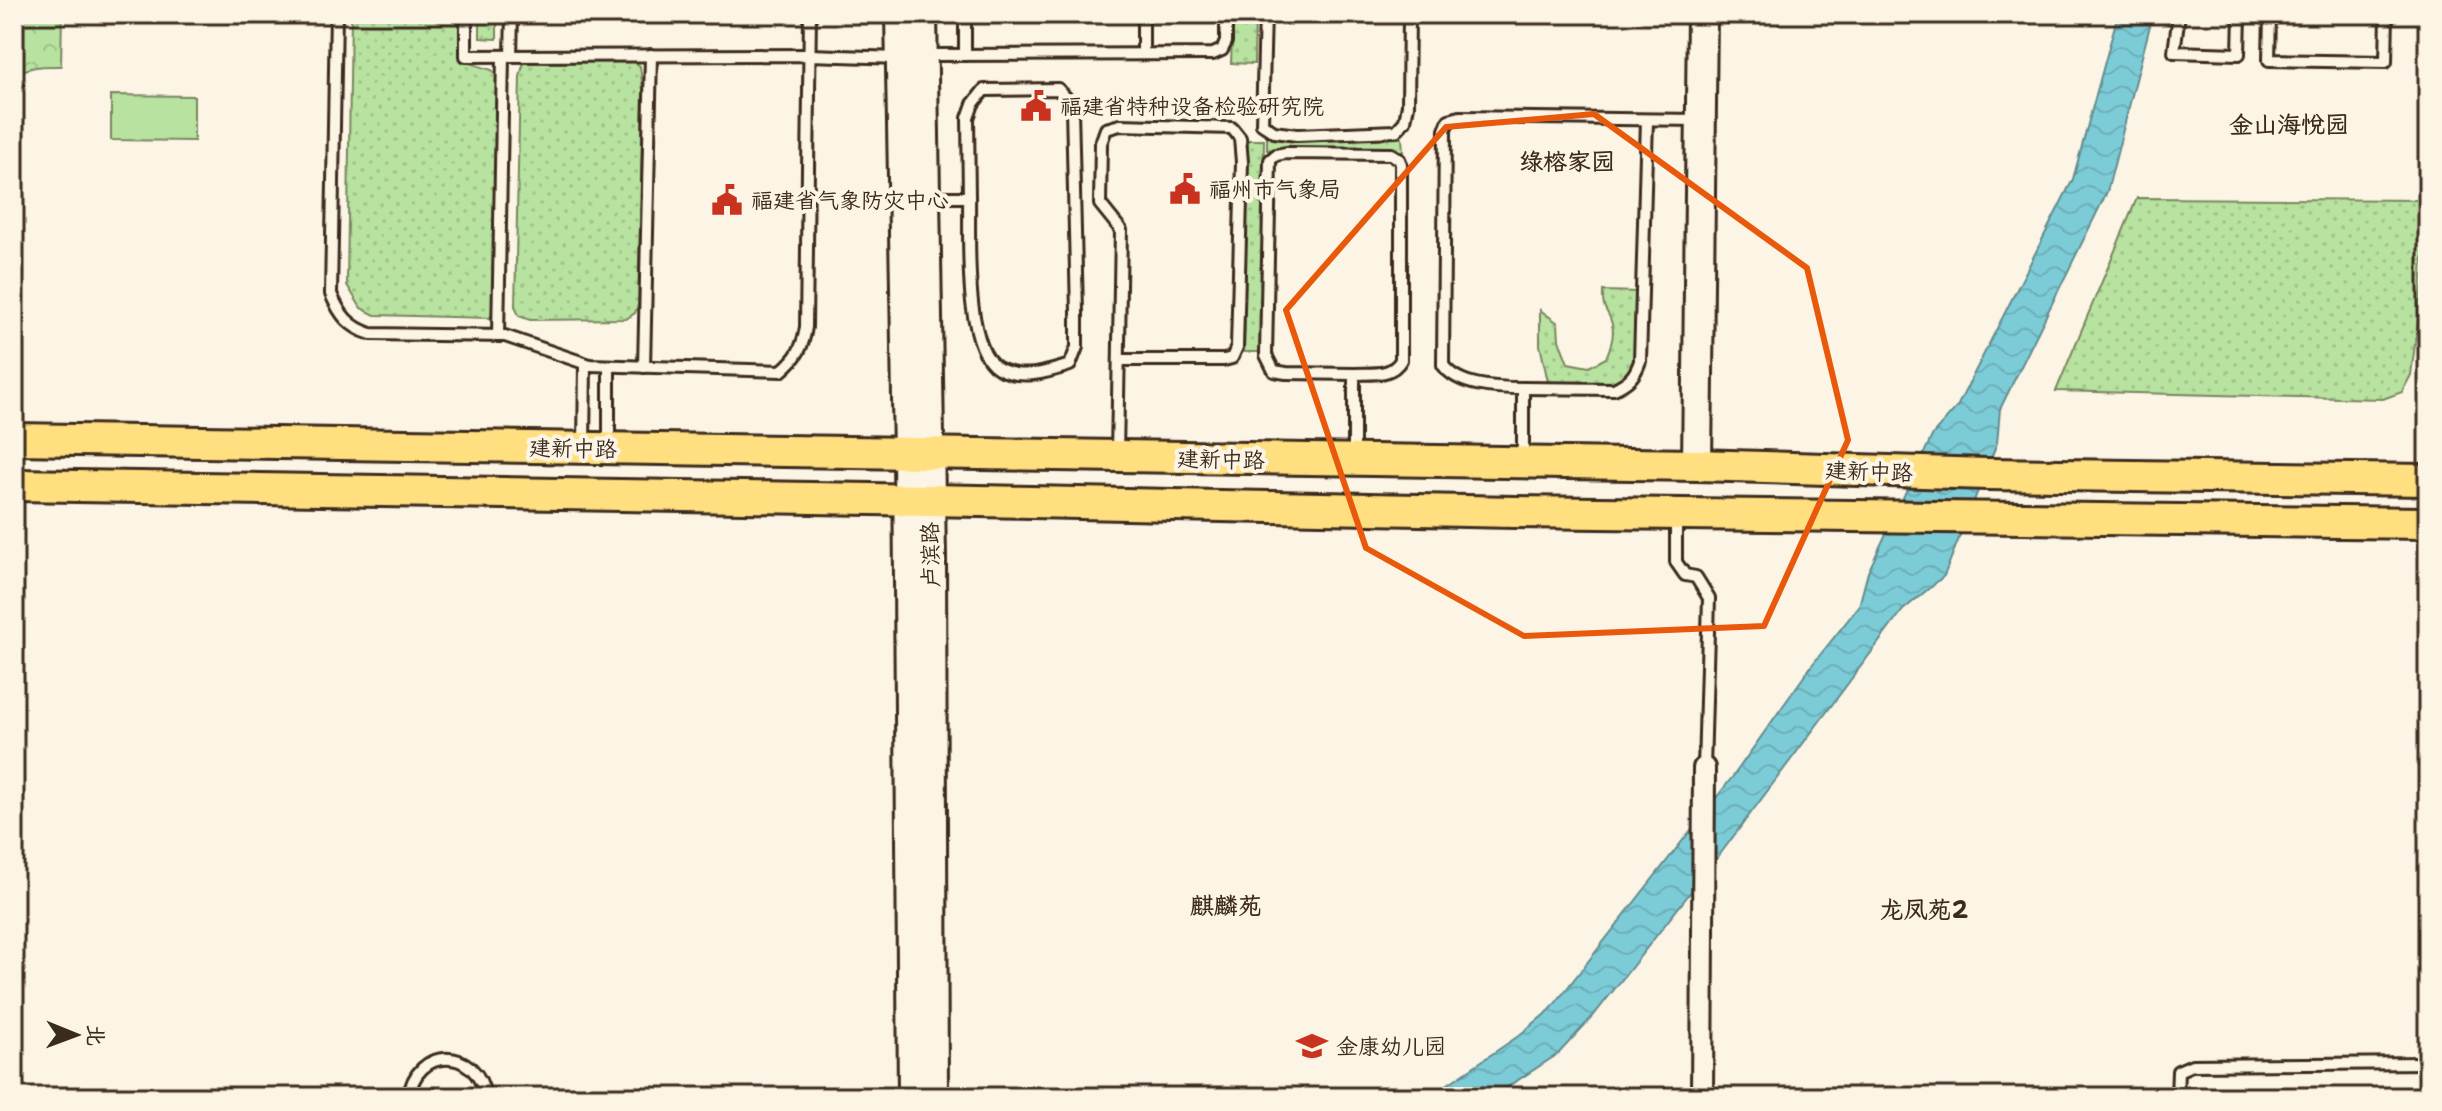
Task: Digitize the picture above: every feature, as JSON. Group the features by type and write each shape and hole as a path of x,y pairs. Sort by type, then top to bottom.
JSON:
{"main road":[{"path":"900,14 912,56 918,454"},
{"name":"卢滨路","path":"922,14 912,56 925,198 918,454 933,1097"},
{"path":"1697,465 1702,14"},
{"name":"建新中路","path":"14,439 1697,465 1987,474 2428,480"},
{"name":"建新中路","path":"14,485 1676,514 2428,523"},
{"path":"913,1097 919,500"}],"street":[{"path":"1702,1097 1704,768"}],"lane":[{"path":"336,14 331,294 347,322 357,330 371,334 505,336 585,364 781,371 795,360 804,345 806,327 810,14"},
{"path":"466,14 466,56 1213,54 1222,50 1226,42 1226,14"},
{"path":"498,336 507,56 512,14"},
{"path":"965,14 965,55"},
{"path":"1143,14 1143,54"},
{"path":"1305,14 1296,17 1265,16 1262,124 1274,132 1297,135 1396,131 1405,121 1408,105 1409,14"},
{"path":"2179,14 2174,52 2239,54 2240,14"},
{"path":"2270,14 2269,60 2386,62 2387,14"},
{"path":"644,367 651,55"},
{"path":"1058,89 1072,109 1077,347 1070,365 1048,372 1012,374 996,367 984,353 972,302 969,197 968,118 973,104 984,90 1058,89"},
{"path":"1647,120 1640,361 1635,374 1628,382 1614,389 1503,388 1449,374 1443,365 1445,130 1449,120 1460,117 1701,120"},
{"path":"1117,457 1121,230 1100,204 1101,143 1106,129 1120,125 1232,128 1240,138 1242,162 1237,347 1232,358 1119,360"},
{"path":"1391,154 1401,164 1401,360 1389,373 1354,374 1274,371 1266,355 1270,160 1276,155 1391,154"},
{"path":"925,198 969,197"},
{"path":"585,364 596,448"},
{"path":"596,448 609,366"},
{"path":"1354,374 1354,461"},
{"path":"1523,388 1523,464"},
{"path":"1676,514 1676,562 1685,575 1696,577 1709,598 1704,768"},
{"path":"409,1097 416,1074 425,1065 448,1058 470,1066 484,1086 485,1097"},
{"path":"2177,1097 2178,1071 2192,1065 2428,1063"}],"highlighted area":[{"path":"1594,114 1807,268 1848,440 1764,626 1524,636 1366,548 1286,310 1446,127"}],"green space":[{"path":"14,14 62,14 61,66 30,68 14,77"},
{"path":"351,14 462,14 463,61 492,70 496,75 494,310 490,318 375,315 361,308 347,285"},
{"path":"480,14 497,14 497,39 480,38"},
{"path":"1233,14 1255,14 1254,64 1231,63"},
{"path":"529,59 633,61 640,66 643,90 638,305 635,313 626,319 530,320 519,316 515,306 520,77 523,65"},
{"path":"111,95 194,96 194,141 111,140"},
{"path":"1267,137 1402,138 1403,151 1267,150"},
{"path":"1248,140 1264,140 1260,352 1244,352"},
{"path":"2137,198 2426,200 2421,298 2411,375 2402,392 2383,399 2056,391"},
{"path":"1603,291 1638,292 1637,341 1632,371 1613,383 1548,382 1540,345 1540,310 1558,323 1559,340 1568,363 1589,367 1606,358 1612,337 1613,328 1604,307"}],"water":[{"path":"2118,14 2153,14 2107,192 2000,409 1997,443 1944,576 1903,610 1715,861 1594,1015 1558,1054 1492,1097 1429,1097 1517,1037 1550,1010 1734,775 1812,665 1859,606 1868,572 1933,434 1957,407 2073,179"}],"place":[{"name":"福建省特种设备检验研究院","path":"1036,106"},
{"name":"福州市气象局","path":"1185,189"},
{"name":"福建省气象防灾中心","path":"727,200"},
{"name":"金康幼儿园","path":"1312,1046"}],"district":[{"name":"金山海悦园","path":"2289,125"},
{"name":"绿榕家园","path":"1567,162"},
{"name":"麒麟苑","path":"1226,906"},
{"name":"龙凤苑2","path":"1924,910"}]}
